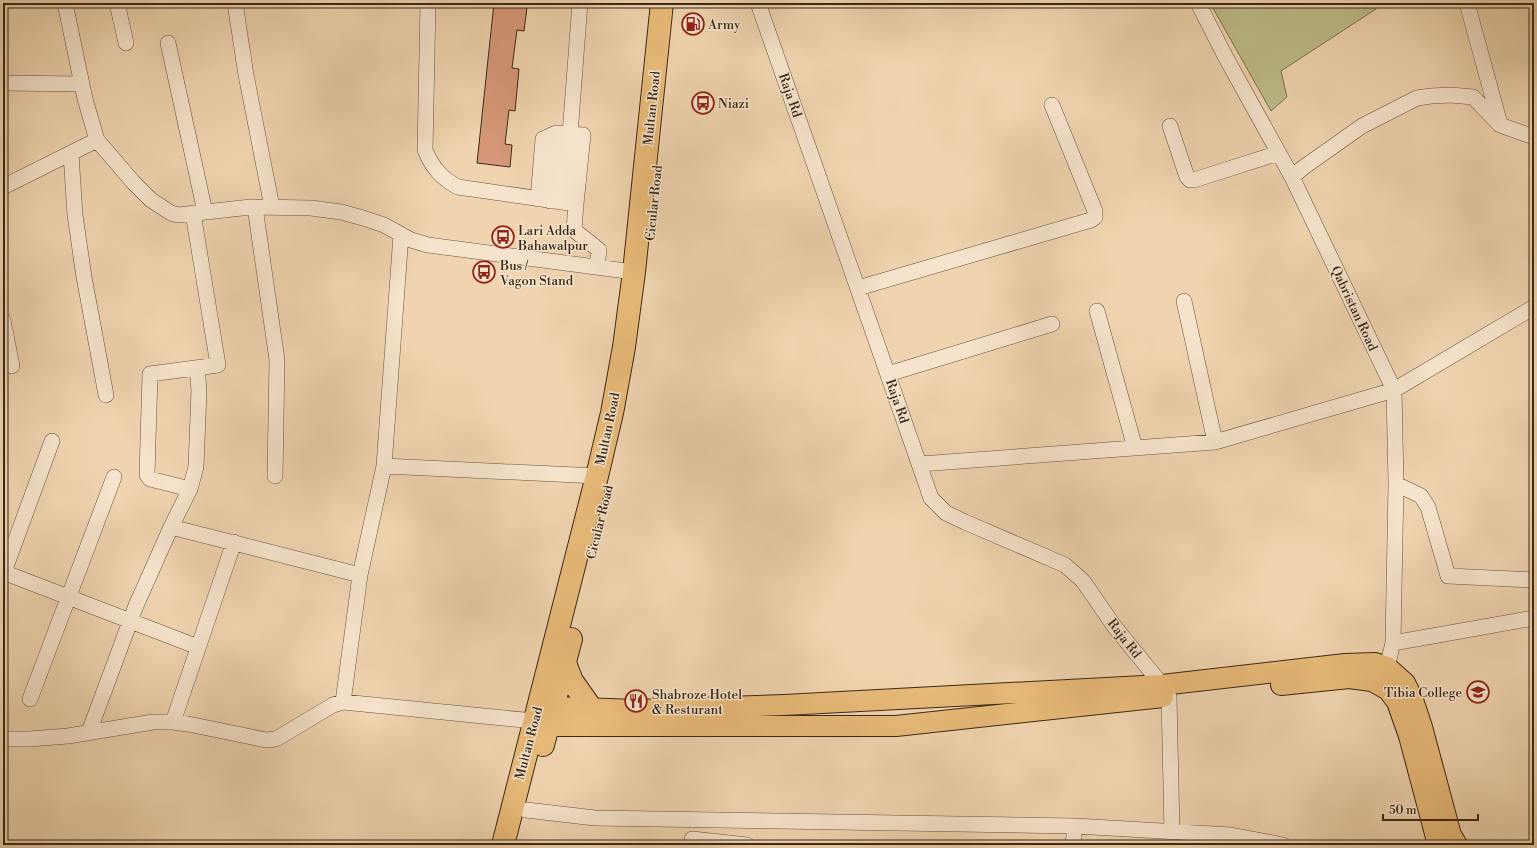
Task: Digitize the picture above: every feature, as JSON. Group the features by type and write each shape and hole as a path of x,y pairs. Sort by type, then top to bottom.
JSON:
{"highway":[{"name":"Multan Road","path":"503,845 546,718 603,478 612,413 624,347 634,272 662,3"},
{"name":"Cicular Road","path":"518,845 546,718 565,663 603,478 635,353 675,3"},
{"path":"565,663 572,681 591,708"}],"main road":[{"path":"546,718 896,726 1165,691 1345,664 1375,663 1388,667 1405,683 1412,697 1422,727 1451,835 1457,845"},
{"path":"546,718 591,708 636,710 784,706 1165,691 1349,678 1372,681 1388,690 1397,702 1409,736 1438,845"}],"street":[{"path":"65,3 82,84 97,140 133,182 151,200 171,213 178,215 255,207 311,208 342,212 384,225 411,240 428,245 634,272"},
{"path":"117,3 126,43"},
{"path":"234,3 246,75 272,207"},
{"path":"428,3 425,150 429,159 441,176 458,187 557,201"},
{"path":"580,3 563,133 557,201 574,230 599,250 597,266"},
{"name":"Raja Rd","path":"758,3 931,498 946,513 1065,565 1083,581 1114,626 1165,691"},
{"name":"Qabristan Road","path":"1198,3 1225,56 1292,177 1394,390 1396,484 1393,643 1388,667"},
{"path":"1467,3 1500,125"},
{"path":"168,42 199,212 218,365 150,374 148,477 150,479 190,490"},
{"path":"3,83 82,84"},
{"path":"1292,177 1362,126 1417,98 1451,95 1473,97 1500,125 1534,137"},
{"path":"858,288 1092,220 1095,216 1095,211 1052,105"},
{"path":"1170,126 1187,177 1190,180 1279,153"},
{"path":"557,201 583,135 563,133"},
{"path":"3,187 97,140"},
{"path":"70,154 75,215 84,277 106,395"},
{"path":"255,207 277,360 275,476"},
{"path":"343,702 360,574 384,466 401,235"},
{"path":"1184,301 1215,442"},
{"path":"920,464 1215,442 1394,390 1534,307"},
{"path":"1097,311 1135,448"},
{"path":"888,374 1052,324"},
{"path":"4,328 12,366"},
{"path":"89,732 130,621 171,526 190,490 196,467 199,390 197,368"},
{"path":"52,441 3,572 198,647"},
{"path":"384,466 603,478"},
{"path":"30,699 114,477"},
{"path":"1396,484 1421,496 1428,507 1448,576 1534,580"},
{"path":"171,526 360,574"},
{"path":"173,722 234,542"},
{"path":"1393,643 1534,618"},
{"path":"1165,691 1177,836"},
{"path":"3,739 29,740 68,736 153,722 173,722 266,740 276,739 334,705 343,702 546,718"},
{"path":"526,810 595,818 1075,826 1282,845"},
{"path":"1072,845 1075,826"},
{"path":"692,839 747,845"}],"green space":[{"path":"1210,3 1375,3 1376,9 1281,71 1287,97 1271,111"}],"building":[{"path":"494,3 527,7 524,31 517,30 512,68 519,69 515,111 509,110 505,144 512,145 510,167 477,163"}],"place":[{"name":"Army","path":"693,24"},
{"name":"Niazi","path":"703,103"},
{"name":"Lari Adda Bahawalpur","path":"503,237"},
{"name":"Bus / Vagon Stand","path":"484,272"},
{"name":"Tibia College","path":"1478,692"},
{"name":"Shabroze Hotel & Resturant","path":"636,701"}]}
